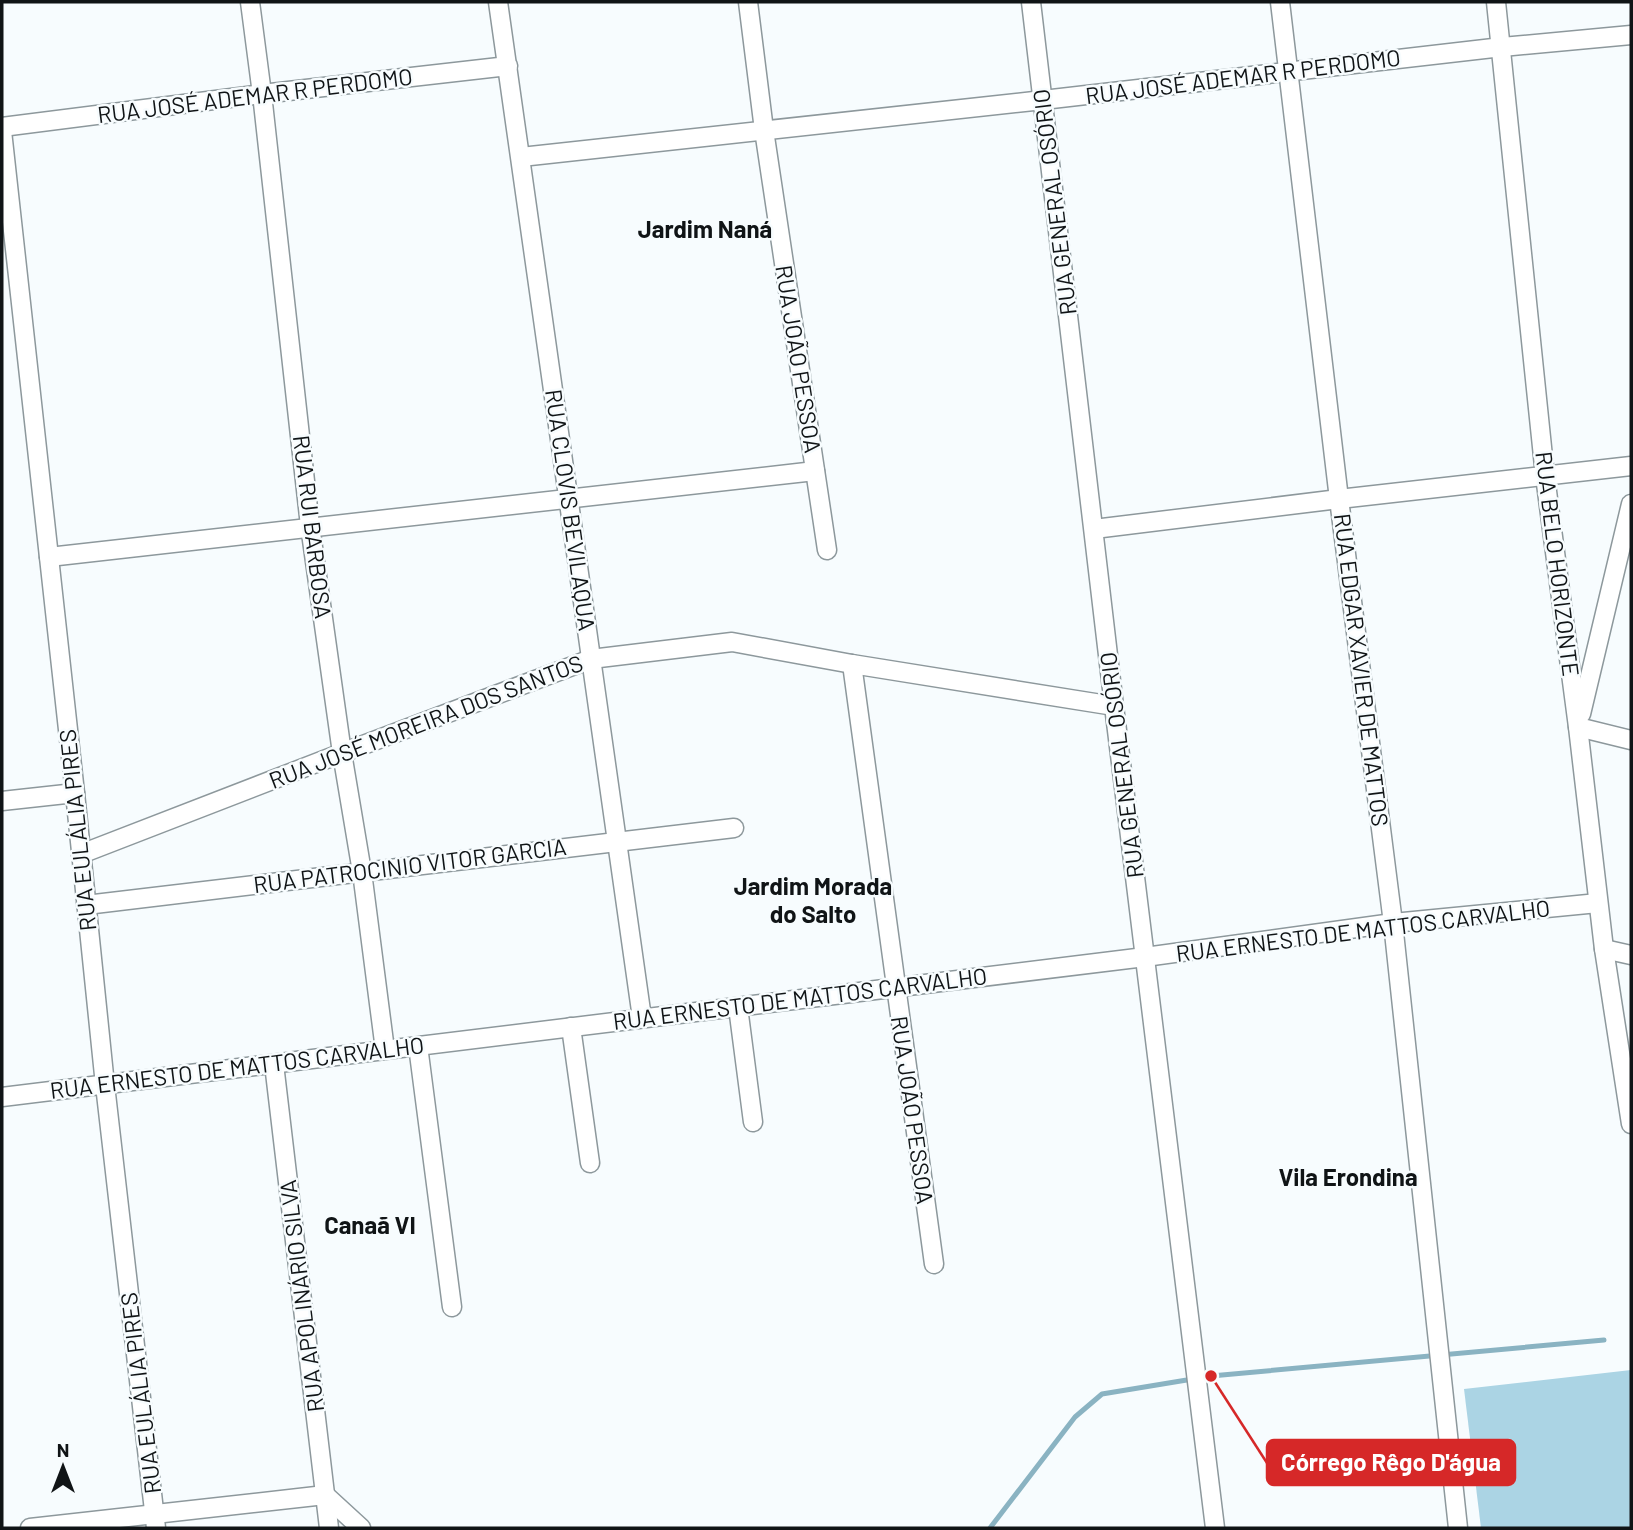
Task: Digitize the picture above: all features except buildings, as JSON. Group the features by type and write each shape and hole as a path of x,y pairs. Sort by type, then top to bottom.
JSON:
{"street":[{"name":"RUA RUI BARBOSA","path":"250,2 310,526 362,872 385,1050"},
{"name":"RUA CLOVIS BEVILAQUA","path":"498,2 642,1018"},
{"name":"RUA JOÃO PESSOA","path":"748,2 764,130 827,550"},
{"name":"RUA GENERAL OSÓRIO","path":"1031,2 1214,1528"},
{"name":"RUA EDGAR XAVIER DE MATTOS","path":"1280,2 1393,923 1458,1528"},
{"name":"RUA BELO HORIZONTE","path":"1496,2 1545,477 1604,949 1631,1124"},
{"name":"RUA JOSÉ ADEMAR R PERDOMO","path":"521,157 1502,47 1631,35"},
{"name":"RUA JOSÉ ADEMAR R PERDOMO","path":"2,129 262,94 508,66"},
{"name":"RUA EULÁLIA PIRES","path":"2,129 105,1085 156,1521"},
{"path":"1094,529 1631,466"},
{"path":"49,557 815,471"},
{"path":"1630,514 1578,727 1631,740"},
{"name":"RUA JOSÉ MOREIRA DOS SANTOS","path":"81,854 591,659 732,642 1114,706"},
{"name":"RUA JOÃO PESSOA","path":"852,664 934,1264"},
{"path":"2,801 75,793"},
{"name":"RUA PATROCINIO VITOR GARCIA","path":"86,905 734,828"},
{"name":"RUA ERNESTO DE MATTOS CARVALHO","path":"2,1097 1145,957 1393,923 1598,903"},
{"path":"1604,949 1631,955"},
{"path":"738,1007 753,1122"},
{"path":"571,1027 590,1163"},
{"path":"418,1046 452,1307"},
{"name":"RUA APOLINÁRIO SILVA","path":"274,1064 329,1528"},
{"path":"30,1528 156,1521 325,1495 361,1528"}],"shaded area":[{"path":"1631,1370 1631,1528 1481,1528 1464,1389"}],"waterway":[{"path":"990,1528 1075,1417 1102,1394 1211,1376 1604,1340"}],"place":[{"name":"Córrego Rêgo D'água","path":"1211,1376"}],"district":[{"name":"Jardim Naná","path":"705,230"},
{"name":"Jardim Morada do Salto","path":"813,901"},
{"name":"Vila Erondina","path":"1348,1178"},
{"name":"Canaã VI","path":"370,1226"}]}
